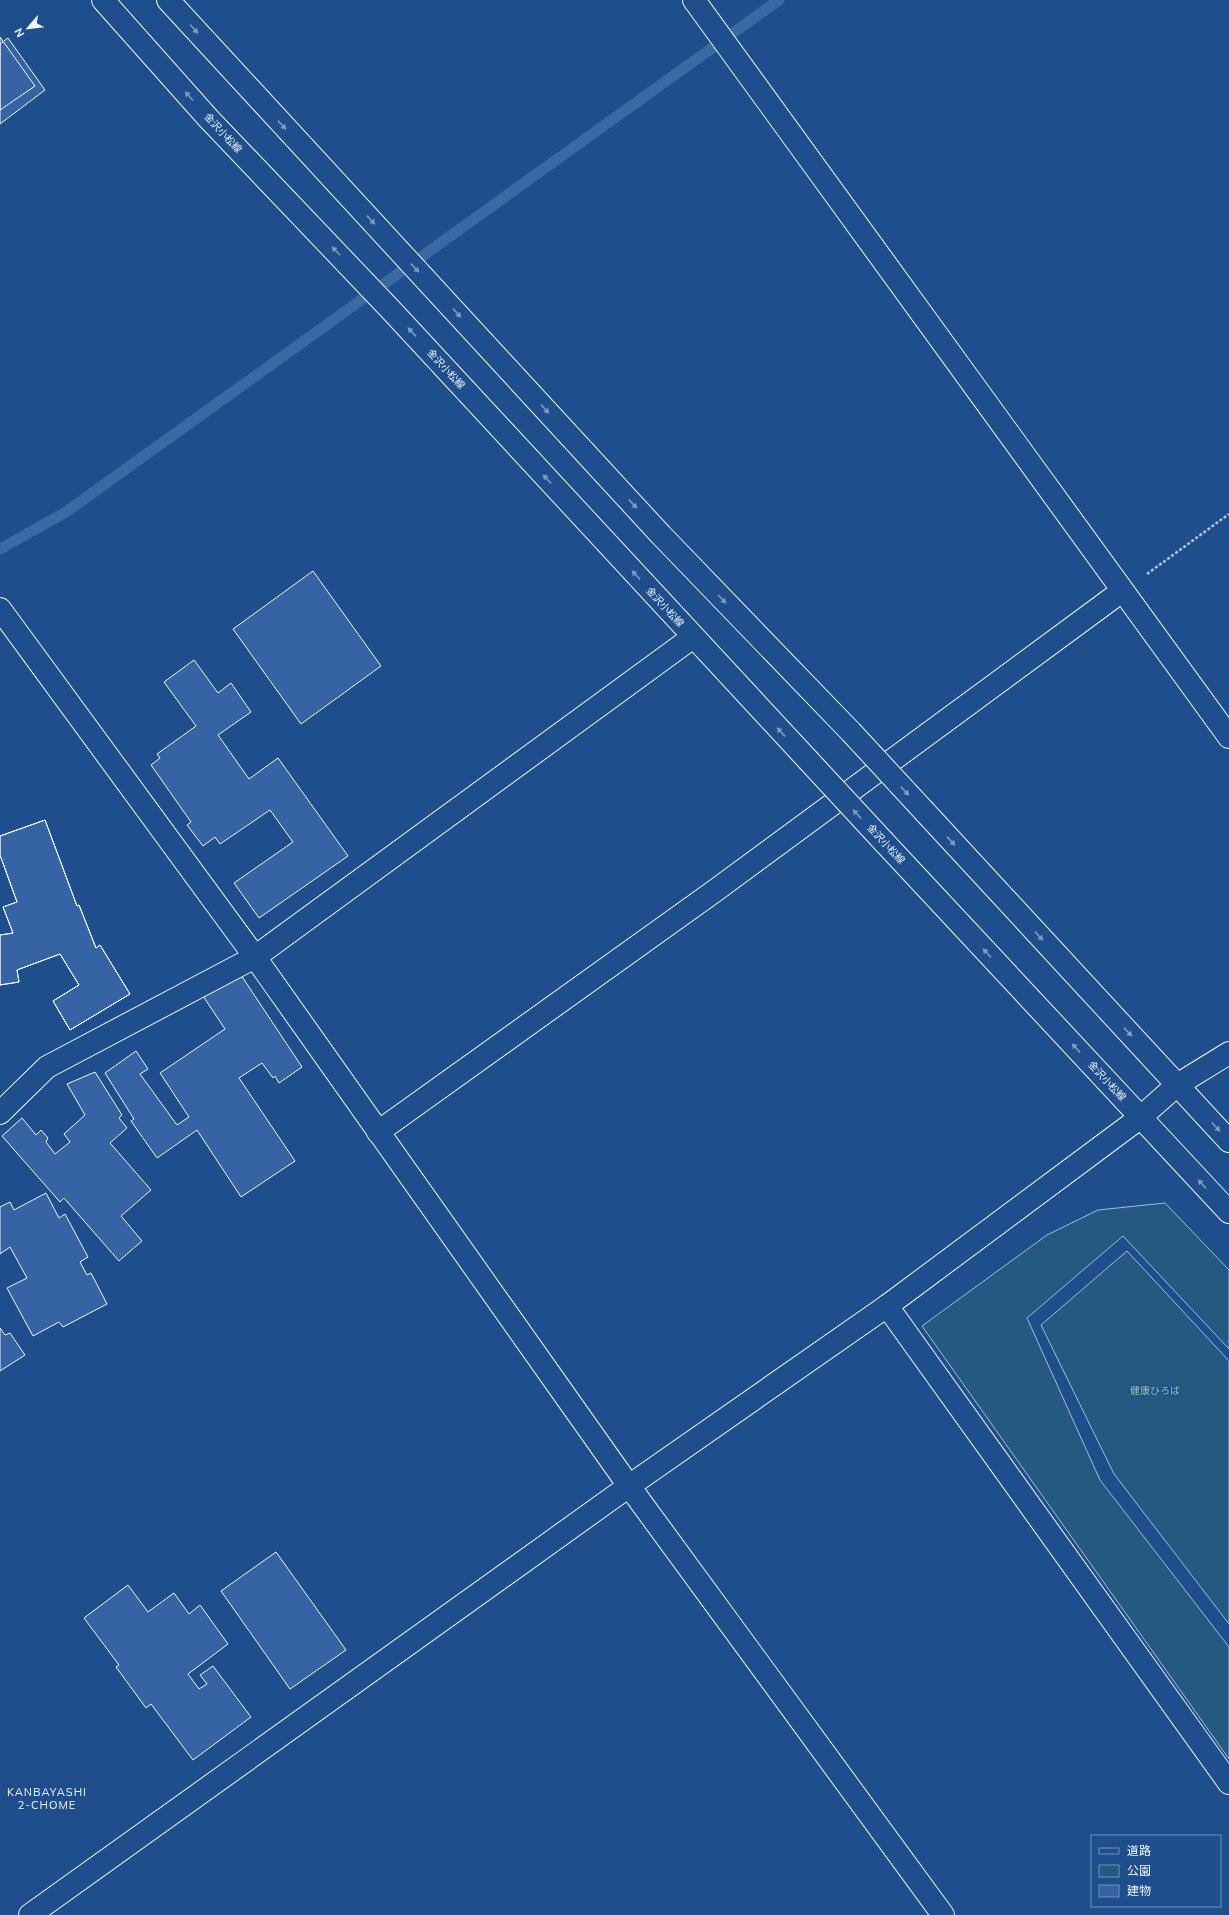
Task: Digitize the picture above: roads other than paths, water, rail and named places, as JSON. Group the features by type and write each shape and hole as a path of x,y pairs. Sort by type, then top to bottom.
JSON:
{"street":[{"name":"金沢小松線","path":"103,0 208,118 363,279 693,637 1229,1212"},
{"path":"168,0 661,535 925,812 1229,1141"},
{"path":"694,0 1122,592 1229,737"},
{"path":"378,1132 716,890 1122,592"},
{"path":"0,609 255,957 629,1486 944,1915"},
{"path":"0,1113 47,1067 255,957 693,637"},
{"path":"30,1915 629,1486 887,1306 1141,1117 1177,1085 1229,1053"},
{"path":"887,1306 1229,1783"}],"waterway":[{"path":"0,549 66,512 779,0"}],"district":[{"name":"KANBAYASHI 2-CHOME","path":"47,1798"}],"park label":[{"name":"健康ひろば","path":"1155,1390"}]}
